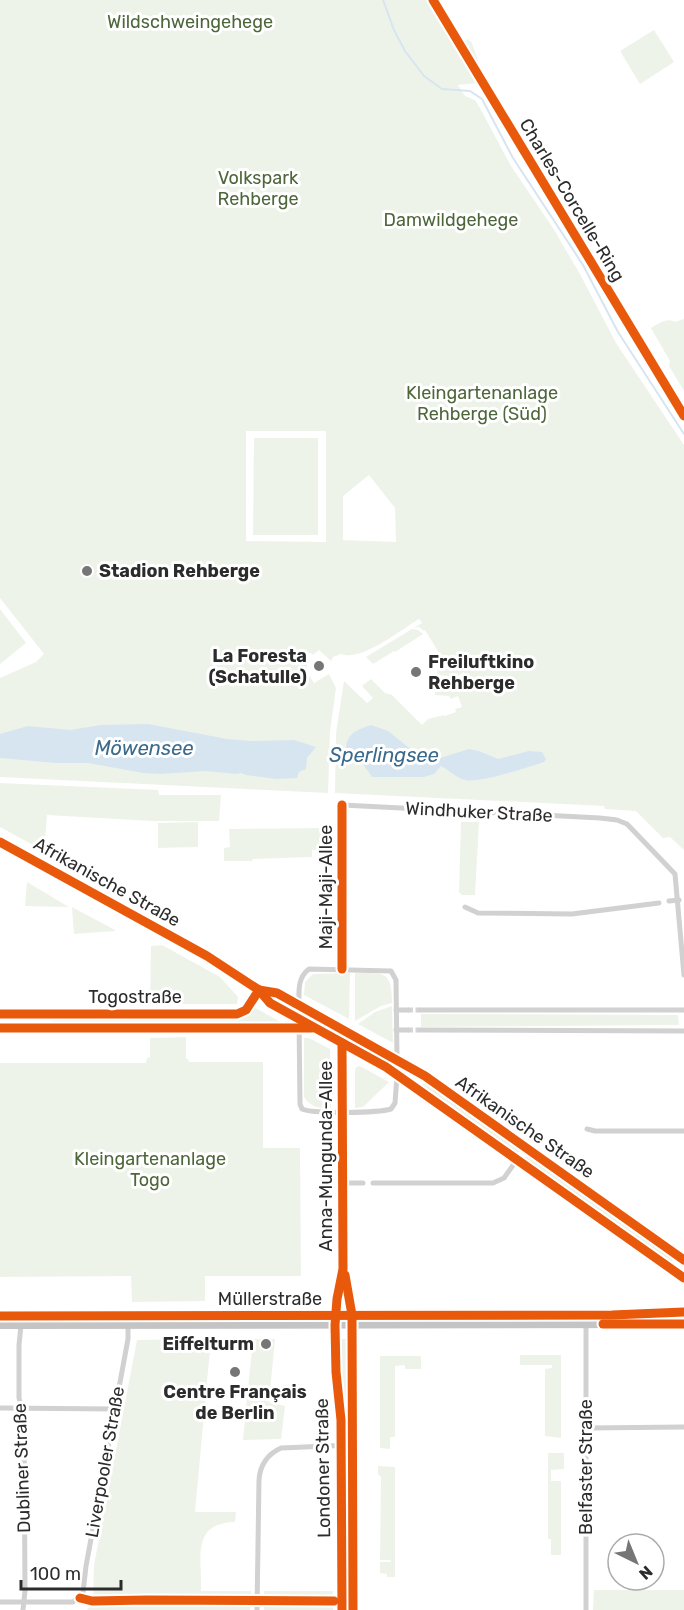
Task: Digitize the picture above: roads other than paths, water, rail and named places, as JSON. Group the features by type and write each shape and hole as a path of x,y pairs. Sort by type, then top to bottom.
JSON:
{"main road":[{"name":"Müllerstraße","path":"352,1320 684,1312"},
{"name":"Müllerstraße","path":"0,1316 684,1324"},
{"name":"Müllerstraße","path":"0,1325 128,1325 335,1320"}],"street":[{"name":"Charles-Corcelle-Ring","path":"434,0 684,416"},
{"name":"Windhuker Straße","path":"342,805 617,820 627,824 672,870 677,879 679,900"},
{"name":"Maji-Maji-Allee","path":"342,805 342,969"},
{"name":"Afrikanische Straße","path":"0,842 207,956 259,990 270,1003 386,1067 684,1278"},
{"path":"669,901 679,900 684,975"},
{"path":"465,907 478,914 572,914 658,903"},
{"path":"309,969 342,969 391,970 396,980 397,1076 395,1103 391,1109 308,1112 302,1109 300,1104 300,980 305,971 309,969"},
{"name":"Afrikanische Straße","path":"259,990 277,993 424,1076 684,1261 676,1272"},
{"name":"Togostraße","path":"0,1014 237,1014 246,1010 259,990"},
{"path":"396,1010 408,1010"},
{"path":"420,1010 684,1010"},
{"path":"47,1014 47,1028"},
{"name":"Togostraße","path":"0,1028 313,1028"},
{"path":"342,1043 343,1029"},
{"path":"396,1030 408,1030"},
{"path":"420,1030 684,1031"},
{"name":"Anna-Mungunda-Allee","path":"342,1043 343,1269 352,1320"},
{"path":"416,1089 424,1076"},
{"path":"587,1129 595,1131 684,1131"},
{"name":"Afrikanische Straße","path":"516,1161 526,1148"},
{"path":"373,1183 493,1183 504,1178 516,1161"},
{"path":"343,1183 363,1183"},
{"name":"Anna-Mungunda-Allee","path":"335,1320 343,1269"},
{"name":"Londoner Straße","path":"335,1320 341,1446 342,1610"},
{"name":"Londoner Straße","path":"352,1320 353,1610"},
{"name":"Belfaster Straße","path":"586,1324 586,1610"},
{"name":"Dubliner Straße","path":"21,1325 19,1398 24,1419 25,1582 23,1610"},
{"name":"Liverpooler Straße","path":"23,1603 73,1602 83,1593 128,1339 128,1325"},
{"path":"0,1408 114,1409"},
{"path":"586,1428 684,1427"},
{"path":"257,1610 259,1480 262,1465 281,1448 352,1445"},
{"path":"0,1602 23,1603"}],"water":[{"name":"Möwensee","path":"148,724 227,739 294,740 316,747 307,758 306,769 299,772 297,778 276,779 241,773 206,771 143,773 88,763 56,763 0,758 0,734 28,726 70,730 101,725"},
{"name":"Sperlingsee","path":"371,725 388,731 432,766 440,758 469,749 498,759 529,751 542,752 546,759 544,762 516,771 472,781 459,778 441,766 434,774 424,777 372,777 363,764 351,763 346,750 350,736"}],"waterway":[{"path":"383,0 405,51 424,76 442,89 470,91 482,99 513,158 583,265 618,332 684,434"}],"tunnel":[{"path":"408,1010 420,1010"},
{"path":"408,1030 420,1030"}],"place":[{"name":"Stadion Rehberge","path":"87,571"},
{"name":"La Foresta (Schatulle)","path":"319,666"},
{"name":"Freiluftkino Rehberge","path":"416,672"},
{"name":"Eiffelturm","path":"266,1344"},
{"name":"Centre Français de Berlin","path":"235,1372"}],"park label":[{"name":"Wildschweingehege","path":"190,22"},
{"name":"Volkspark Rehberge","path":"258,188"},
{"name":"Damwildgehege","path":"451,220"},
{"name":"Kleingartenanlage Rehberge (Süd)","path":"482,403"},
{"name":"Kleingartenanlage Togo","path":"150,1169"}]}
